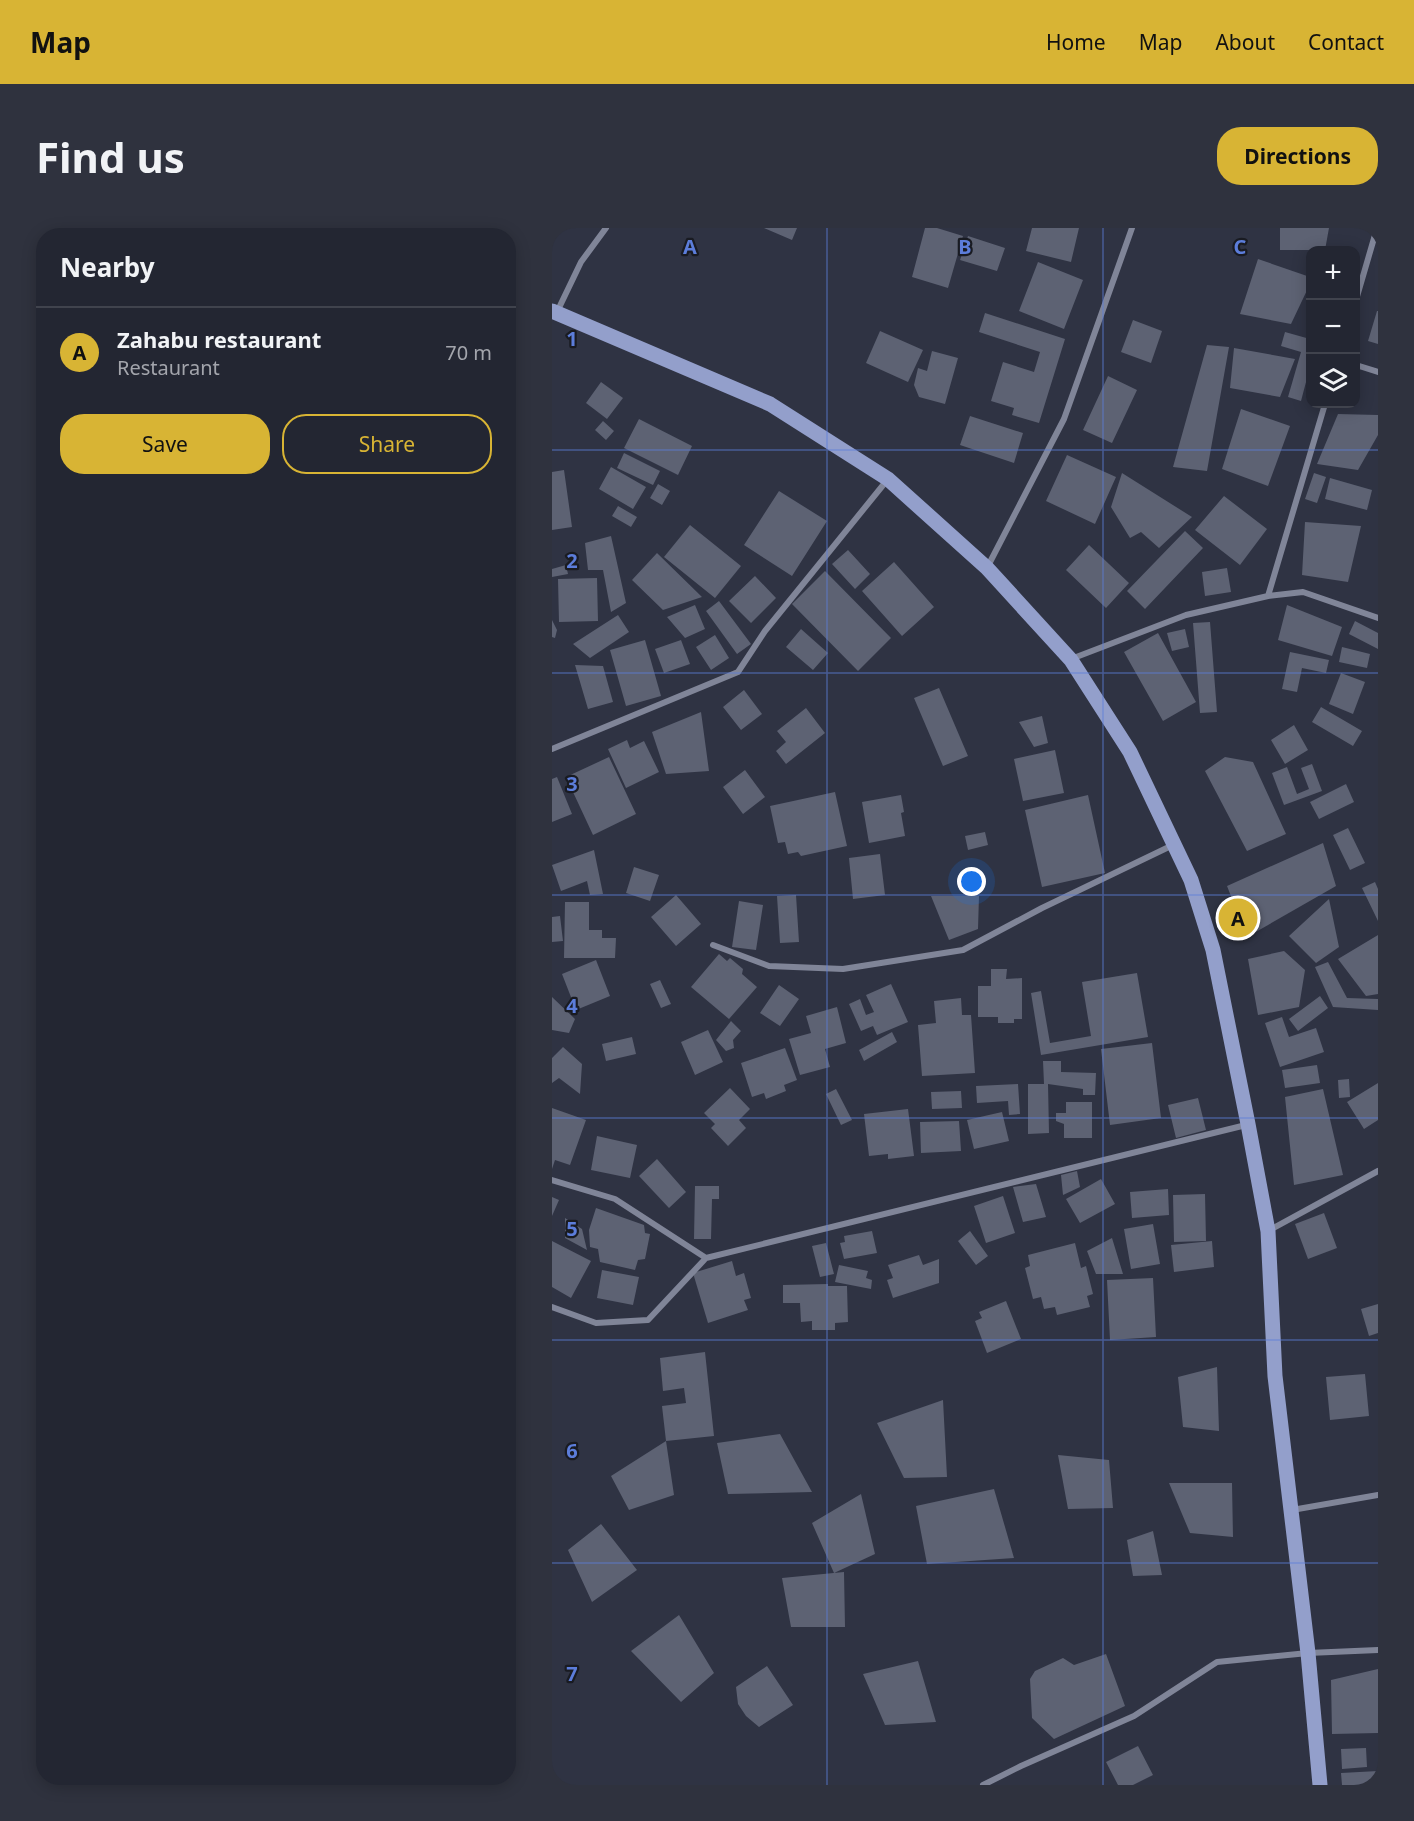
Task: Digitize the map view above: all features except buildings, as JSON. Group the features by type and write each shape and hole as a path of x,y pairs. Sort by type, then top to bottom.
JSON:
{"main road":[{"path":"554,311 771,404 888,479 987,568 1071,660 1130,752 1191,880 1213,950 1268,1231 1275,1376 1308,1653 1320,1785"}],"street":[{"path":"554,311 581,262 606,228"},
{"path":"987,568 1064,419 1132,228"},
{"path":"1360,286 1377,228"},
{"path":"1360,366 1378,372"},
{"path":"1268,596 1324,408"},
{"path":"552,749 738,672 765,631 888,479"},
{"path":"1071,660 1186,615 1268,596 1303,592 1378,618"},
{"path":"713,945 769,966 843,969 963,950 1042,908 1174,844"},
{"path":"552,1307 596,1323 648,1320 706,1258 1248,1124"},
{"path":"1268,1231 1378,1171"},
{"path":"552,1180 615,1199 706,1258"},
{"path":"1291,1510 1378,1494"},
{"path":"983,1785 1134,1716 1217,1662 1308,1653 1378,1650"}],"place":[{"name":"Zahabu restaurant","path":"1238,918"}]}
